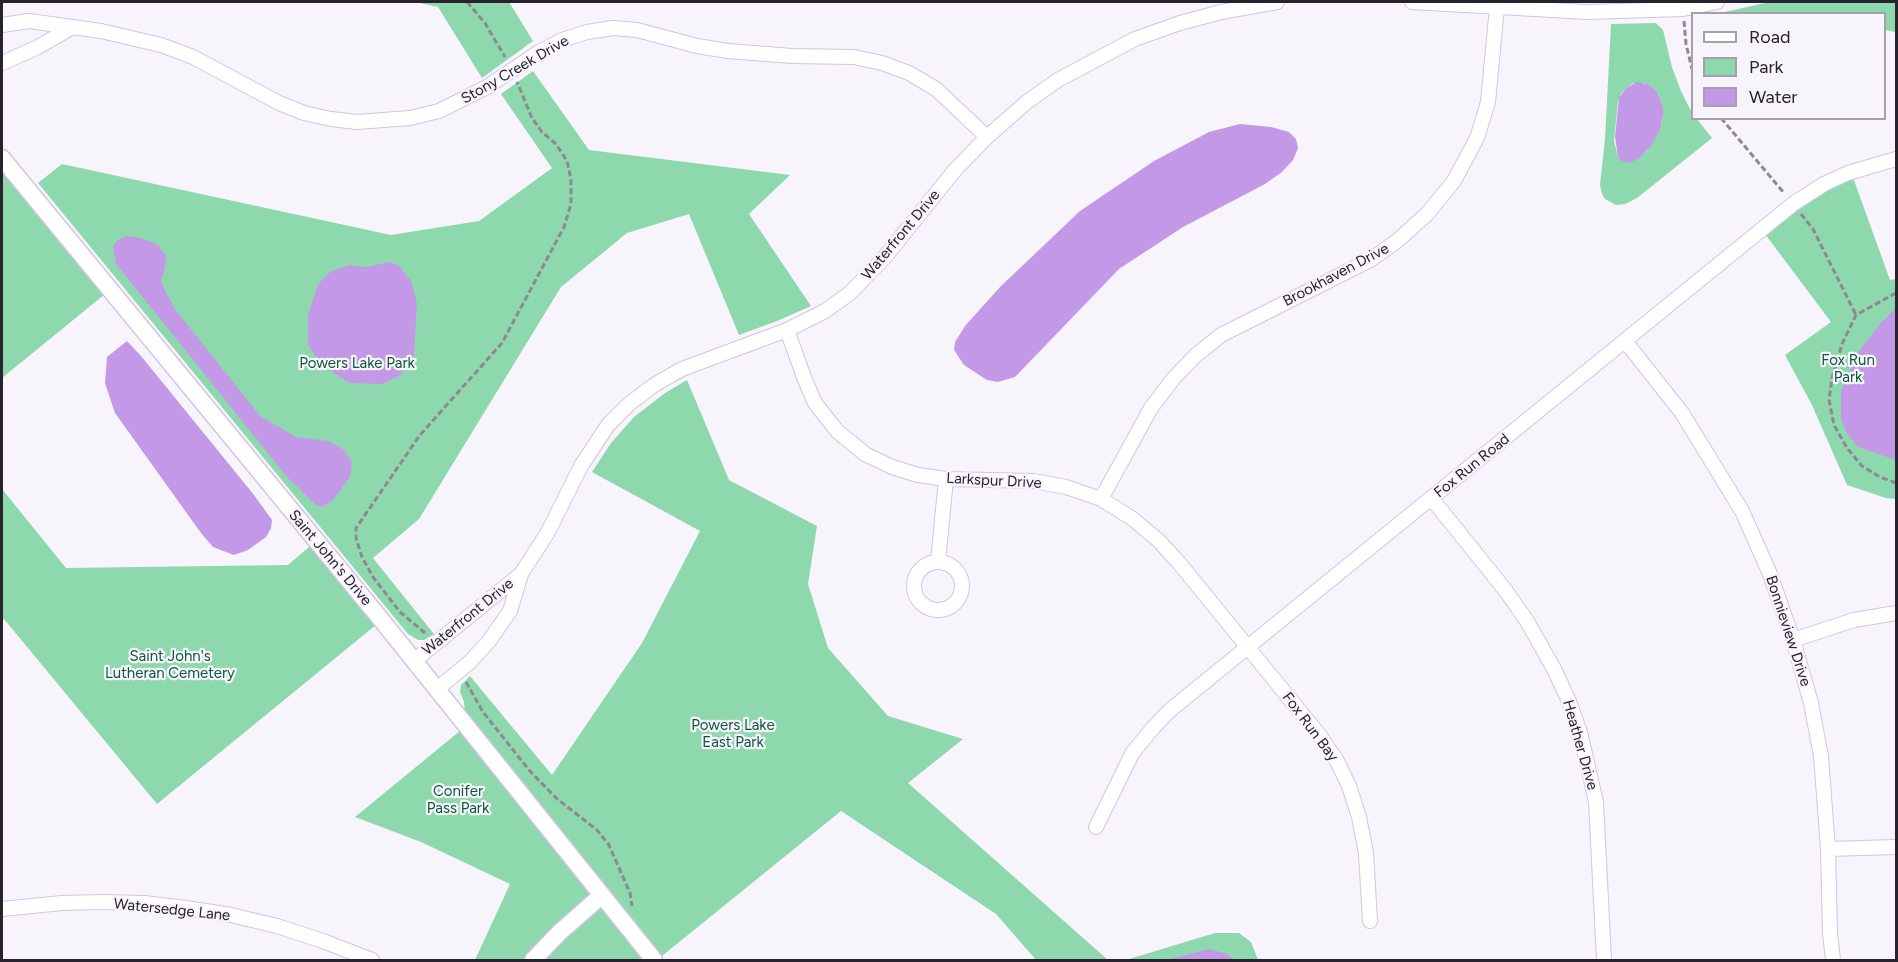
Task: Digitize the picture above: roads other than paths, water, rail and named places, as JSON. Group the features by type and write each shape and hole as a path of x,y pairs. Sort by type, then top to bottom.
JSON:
{"street":[{"name":"Waterfront Drive","path":"437,689 470,662 489,641 510,611 521,574 548,532 593,445 608,425 629,404 654,385 682,369 787,330 825,311 867,278 955,170 987,137 1028,101 1058,80 1135,39 1221,12 1277,2"},
{"path":"1412,2 1587,12 1683,9 1717,2"},
{"name":"Brookhaven Drive","path":"1101,499 1151,408 1173,379 1196,356 1221,335 1370,260 1398,241 1427,214 1454,181 1477,138 1488,102 1497,7"},
{"name":"Stony Creek Drive","path":"2,26 29,21 101,31 161,45 193,57 279,103 304,113 357,122 410,118 439,111 465,100 513,72 539,52 562,40 587,32 613,28 637,30 697,46 728,51 792,56 854,57 891,66 909,73 936,89 987,137"},
{"path":"2,63 38,47 71,28"},
{"name":"Saint John's Drive","path":"2,158 437,689 654,960"},
{"name":"Fox Run Road","path":"1096,828 1133,752 1169,711 1793,204 1824,184 1848,173 1896,159"},
{"name":"Larkspur Drive","path":"787,330 815,402 837,431 865,454 892,467 918,475 946,479 1034,480 1066,487 1101,499 1133,519 1159,541 1248,648"},
{"name":"Bonnieview Drive","path":"1625,341 1682,412 1742,511 1770,574 1793,640 1811,703 1821,756 1833,960"},
{"path":"938,562 946,479"},
{"name":"Heather Drive","path":"1432,498 1527,621 1568,699 1580,732 1596,802 1604,960"},
{"name":"Waterfront Drive","path":"414,661 521,574"},
{"path":"1793,640 1854,620 1896,613"},
{"name":"Fox Run Bay","path":"1248,648 1320,736 1337,760 1349,786 1359,817 1366,853 1370,921"},
{"path":"1828,849 1896,847"},
{"path":"533,960 560,932 602,895"},
{"name":"Watersedge Lane","path":"2,909 91,902 144,903 186,908 231,915 277,926 372,960"}],"water":[{"path":"1636,82 1648,84 1657,92 1663,106 1663,116 1660,129 1652,145 1638,159 1629,163 1618,157 1615,137 1619,98 1625,89"},
{"path":"1240,124 1271,127 1289,132 1296,139 1298,148 1293,160 1282,172 1265,184 1183,227 1119,269 1015,377 998,382 987,380 964,365 954,350 955,342 965,326 1000,287 1080,211 1154,161 1209,132"},
{"path":"127,236 141,238 158,245 166,256 161,282 174,308 260,416 296,437 328,441 343,449 352,462 350,477 332,501 322,507 316,505 287,477 116,264 113,246 119,239"},
{"path":"389,262 398,265 411,281 417,303 414,356 401,375 382,384 349,383 322,365 308,345 308,315 318,284 330,272 349,265 367,267"},
{"path":"1896,308 1896,460 1858,447 1847,434 1841,419 1841,392 1857,354 1880,324"},
{"path":"127,341 272,520 266,537 248,550 234,555 213,547 115,413 105,383 107,357"},
{"path":"1209,949 1227,954 1234,960 1167,960"}],"park label":[{"name":"Powers Lake Park","path":"357,364"},
{"name":"Fox Run Park","path":"1848,370"},
{"name":"Saint John's Lutheran Cemetery","path":"170,666"},
{"name":"Powers Lake East Park","path":"733,734"},
{"name":"Conifer Pass Park","path":"458,800"}]}
